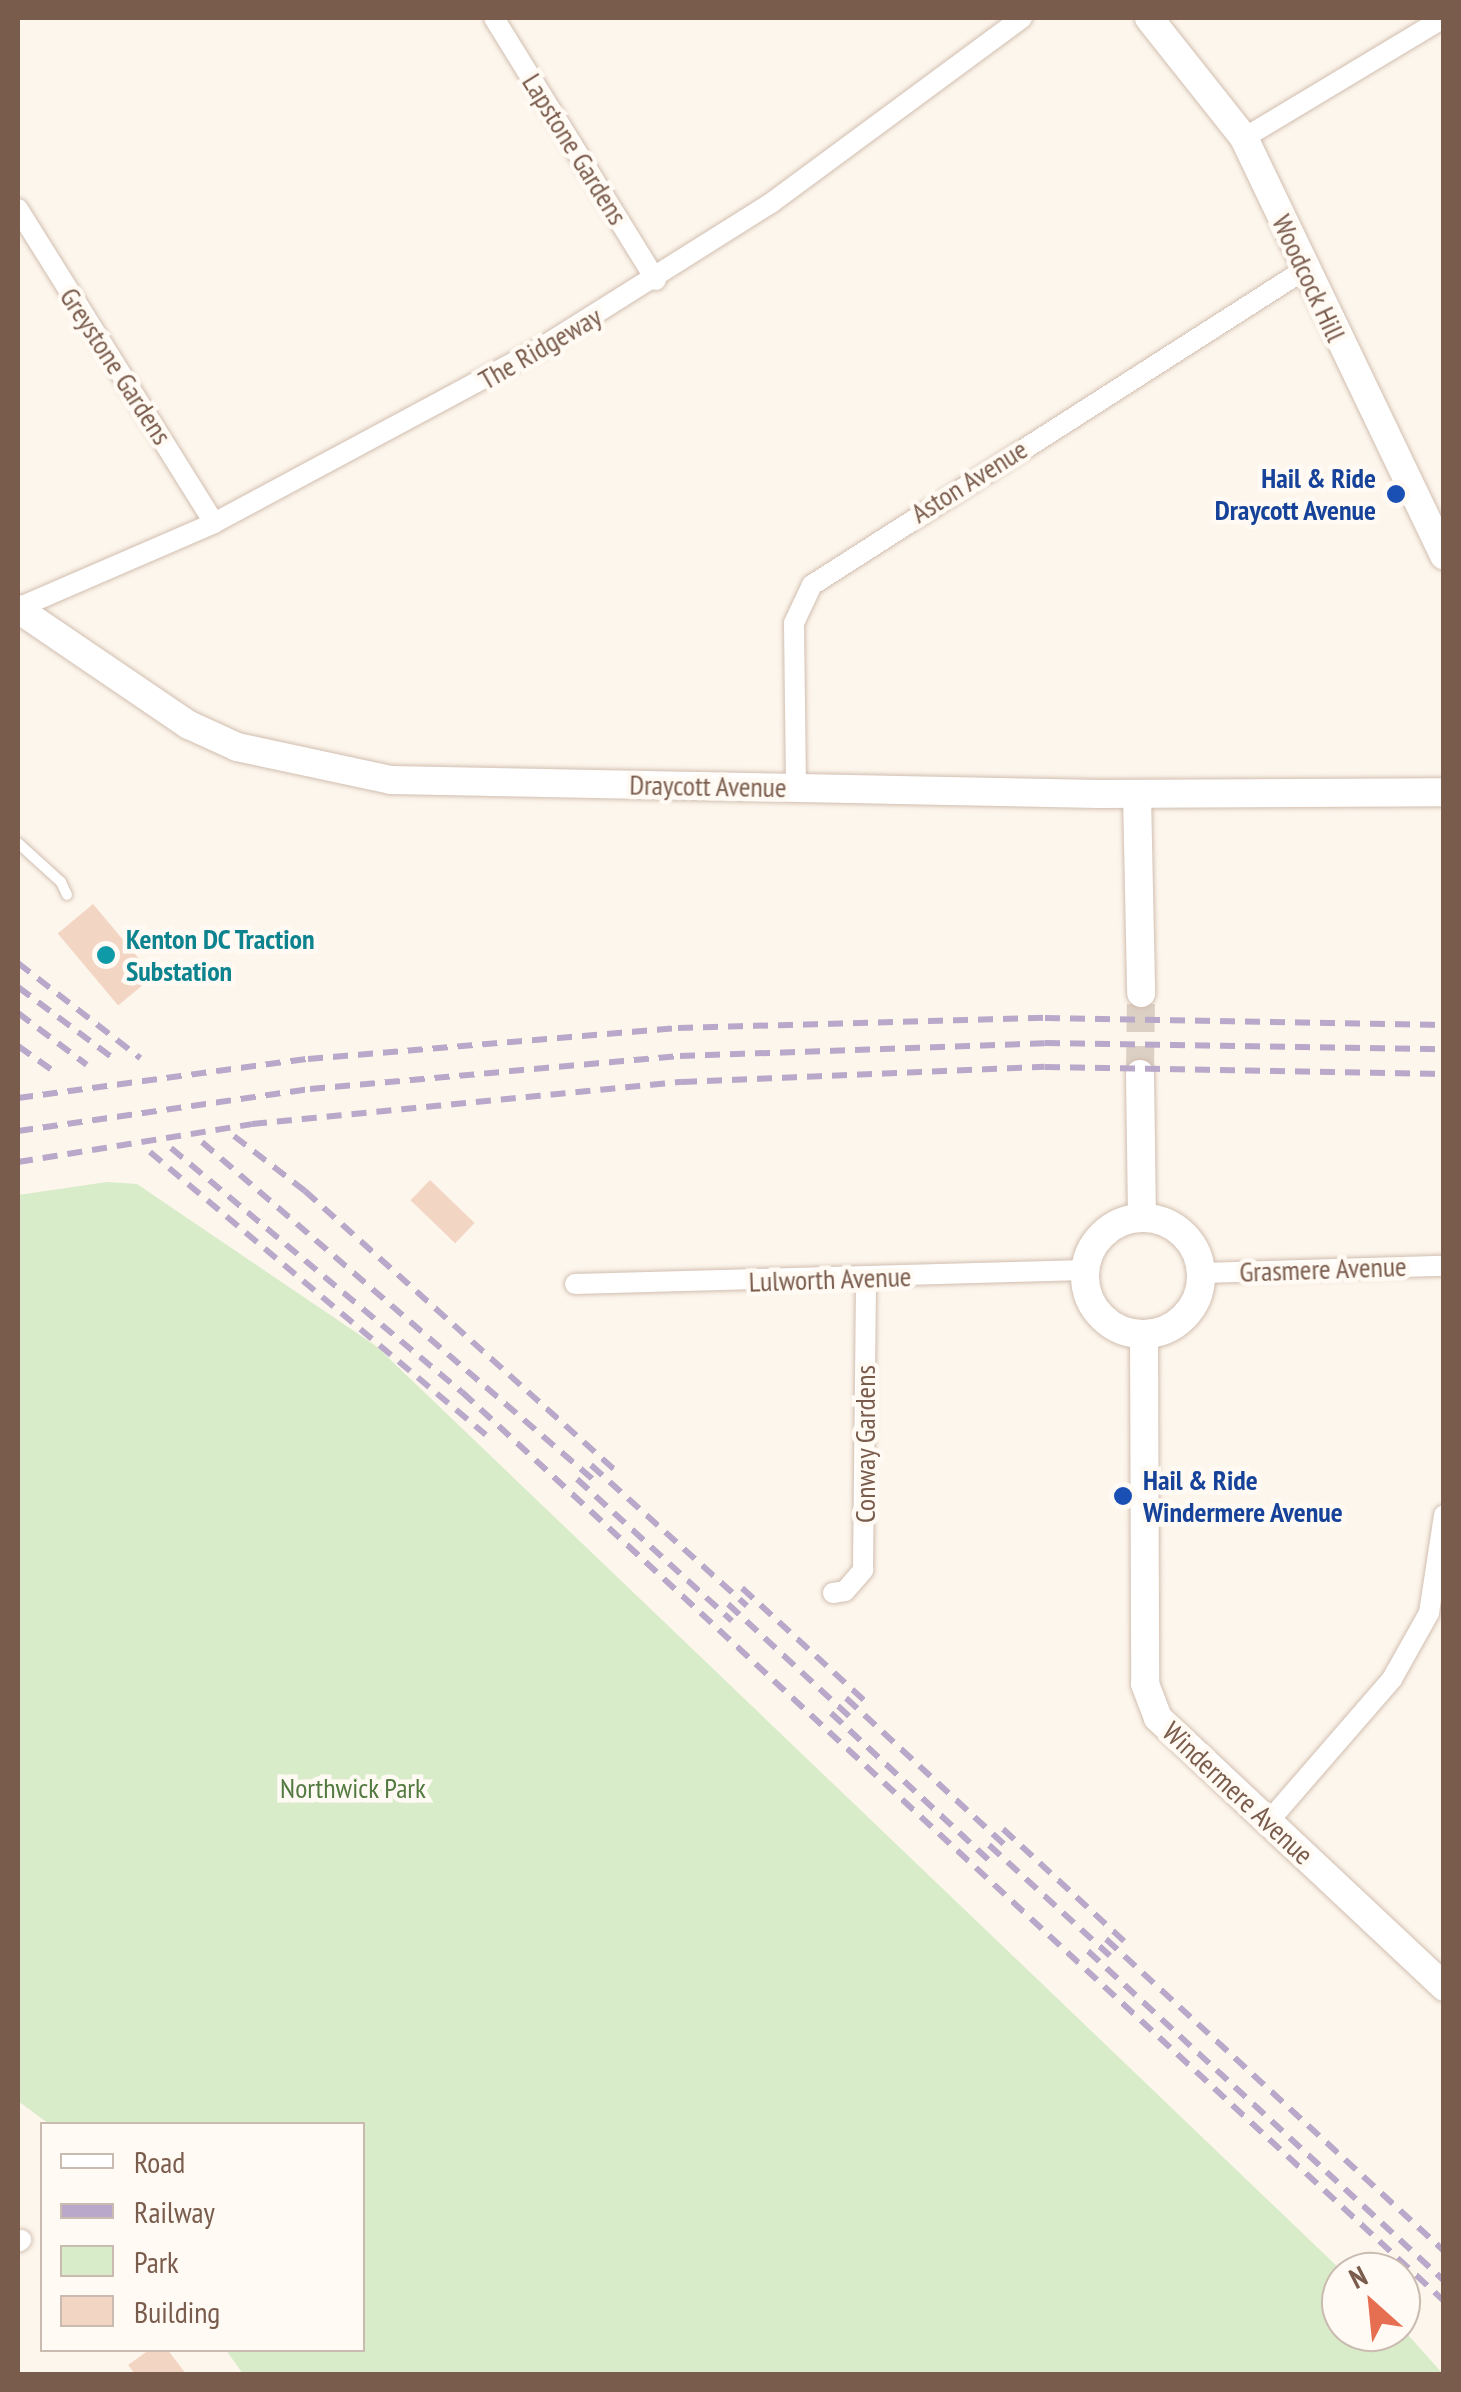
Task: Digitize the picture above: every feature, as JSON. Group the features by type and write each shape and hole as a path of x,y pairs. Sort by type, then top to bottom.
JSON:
{"street":[{"name":"Lapstone Gardens","path":"494,18 656,280"},
{"name":"The Ridgeway","path":"18,608 214,523 446,402 656,280 890,120 1022,18"},
{"name":"Woodcock Hill","path":"1149,18 1244,138 1444,556"},
{"path":"1244,138 1444,18"},
{"name":"Greystone Gardens","path":"18,209 214,523"},
{"name":"Aston Avenue","path":"796,788 794,623 812,585 1304,270"},
{"name":"Draycott Avenue","path":"18,608 188,725 237,747 392,780 1137,794 1444,792"},
{"path":"1137,794 1141,993"},
{"path":"1140,1074 1142,1218"},
{"path":"1142,1218 1180,1230 1202,1273 1190,1311 1175,1324 1144,1334 1106,1321 1093,1306 1085,1270 1100,1238 1142,1218"},
{"name":"Grasmere Avenue","path":"1202,1273 1444,1266"},
{"name":"Lulworth Avenue","path":"576,1284 1085,1270"},
{"name":"Conway Gardens","path":"833,1593 846,1590 863,1570 866,1278"},
{"name":"Windermere Avenue","path":"1144,1334 1145,1684 1158,1718 1444,1987"},
{"path":"1270,1822 1392,1679 1428,1612 1444,1514"}],"lane":[{"path":"18,843 61,882 66,895"}],"green space":[{"name":"Northwick Park","path":"107,1182 137,1184 376,1346 1322,2252 1321,2352 1421,2349 1443,2374 243,2374 227,2352 365,2352 365,2122 46,2122 18,2101 18,1195"}],"building":[{"name":"Kenton DC Traction Substation","path":"93,904 153,976 118,1006 58,934"},
{"path":"430,1180 475,1223 455,1243 411,1200"},
{"path":"146,2352 170,2352 186,2374 135,2374 128,2365"}],"tunnel":[{"path":"1140,1074 1141,993"}],"railway":[{"path":"18,963 140,1058"},
{"path":"18,987 117,1061"},
{"path":"18,1013 87,1065"},
{"path":"18,1098 308,1059 678,1028 1045,1018 1444,1025"},
{"path":"18,1131 310,1089 680,1056 1045,1043 1444,1049"},
{"path":"18,1046 52,1070"},
{"path":"18,1162 252,1124 682,1082 1045,1067 1444,1074"},
{"path":"234,1136 305,1191 614,1469"},
{"path":"202,1142 596,1482"},
{"path":"171,1148 462,1392 1444,2301"},
{"path":"150,1152 486,1435"},
{"path":"591,1465 747,1606"},
{"path":"577,1479 732,1621"},
{"path":"742,1588 864,1700"},
{"path":"728,1604 849,1716"},
{"path":"846,1698 1007,1847"},
{"path":"831,1713 992,1863"},
{"path":"1003,1829 1124,1941"},
{"path":"989,1845 1110,1956"},
{"path":"1106,1939 1444,2251"},
{"path":"1088,1951 1444,2281"}],"place":[{"name":"Hail & Ride Draycott Avenue","path":"1396,494"},
{"name":"Kenton DC Traction Substation","path":"106,955"},
{"name":"Hail & Ride Windermere Avenue","path":"1123,1496"}]}
